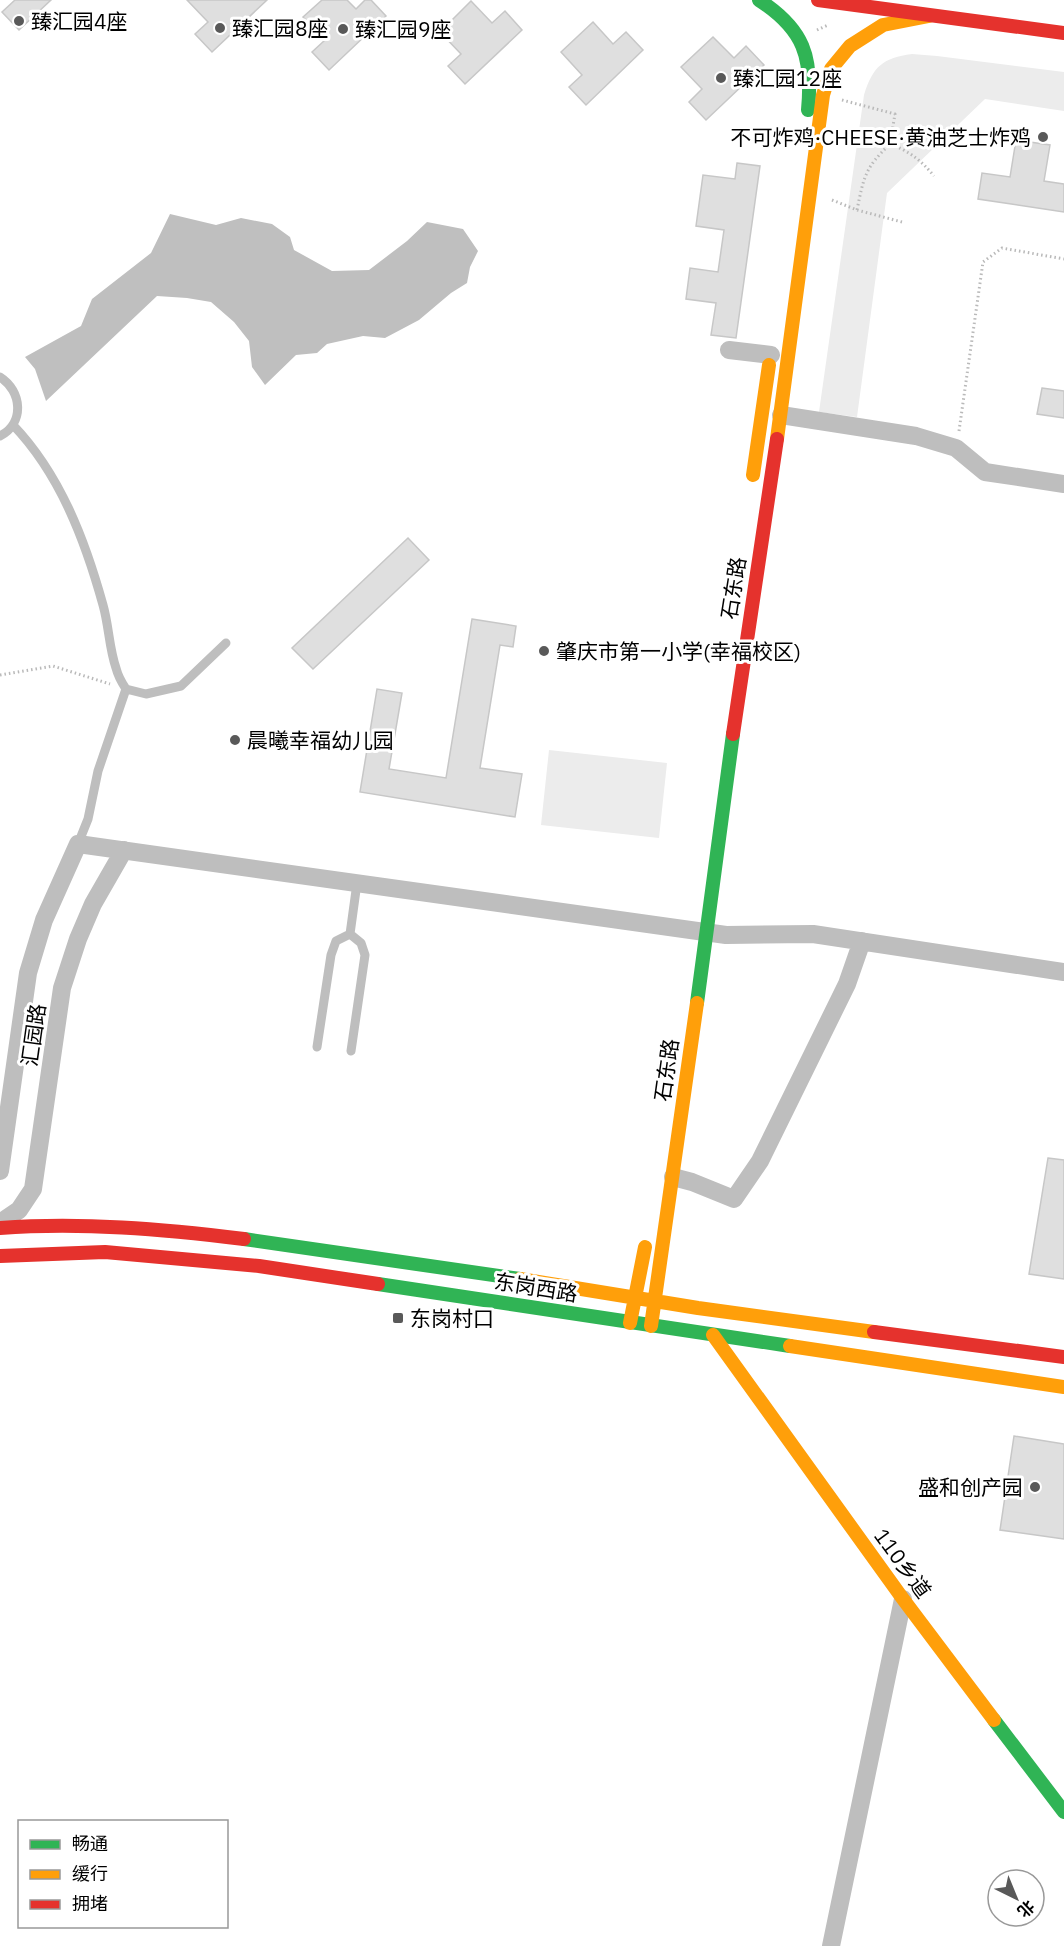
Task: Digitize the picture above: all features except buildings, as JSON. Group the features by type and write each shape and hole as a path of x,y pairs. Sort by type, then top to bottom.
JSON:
{"street":[{"path":"759,0 776,9 792,26 809,62 812,88 801,158"},
{"path":"818,0 1064,33"},
{"name":"石东路","path":"651,1326 673,1177 692,929 742,669 781,414 823,95 831,69 850,46 883,25 929,16"},
{"path":"729,350 772,350 750,494"},
{"path":"781,414 916,436 956,448 985,472 1064,484"},
{"path":"78,844 726,935 813,934 1064,972"},
{"name":"汇园路","path":"0,1171 28,973 44,920 78,844"},
{"name":"汇园路","path":"0,1223 19,1210 33,1189 62,988 78,939 93,904 124,850"},
{"path":"673,1177 734,1199 765,1151 847,984 862,941"},
{"name":"东岗西路","path":"0,1228 111,1227 186,1232 268,1242 654,1301 1064,1357"},
{"path":"630,1323 647,1228"},
{"name":"东岗西路","path":"0,1256 105,1252 259,1266 1064,1386"},
{"name":"110乡道","path":"713,1335 903,1599 1064,1812"},
{"path":"831,1946 903,1599"}],"lane":[{"path":"0,376 10,384 19,404 18,415 13,425 0,436"},
{"path":"13,425 29,442 55,480 85,548 103,606 116,670 126,689 98,771 88,819 78,844"},
{"path":"126,689 146,694 181,686 226,643"},
{"path":"350,934 357,883"},
{"path":"317,1047 331,955 336,941 350,934"},
{"path":"350,934 361,943 365,955 351,1052"}],"path":[{"path":"823,95 895,114 890,144 870,166 857,210"},
{"path":"890,144 908,151 921,160 934,176"},
{"path":"810,192 857,210 902,222"},
{"path":"956,448 983,262 1002,248 1064,259"},
{"path":"0,675 53,666 126,689"}],"shaded area":[{"path":"912,54 1064,72 1064,111 985,99 887,193 857,417 819,412 864,95 871,77 880,65 894,58"},
{"path":"170,214 216,225 241,218 272,224 290,237 294,250 332,271 369,270 407,241 427,222 463,229 478,251 470,267 467,283 451,293 419,320 385,338 363,336 327,344 317,353 296,355 265,385 252,367 249,341 234,322 211,302 157,296 46,401 35,369 25,357 81,326 92,299 151,253"},
{"path":"549,750 667,763 659,838 541,825"}],"traffic: fast":[{"path":"759,0 786,22 802,46 809,75 808,110"},
{"path":"697,1003 733,734"},
{"path":"244,1239 520,1279"},
{"path":"378,1284 790,1346"},
{"path":"994,1720 1064,1812"}],"traffic: slow":[{"path":"777,439 823,95 831,69 850,46 883,25 929,16"},
{"path":"753,475 769,365"},
{"path":"651,1326 697,1003"},
{"path":"630,1323 645,1247"},
{"path":"520,1279 698,1308 874,1332"},
{"path":"713,1335 903,1599 994,1720"},
{"path":"790,1346 1064,1387"}],"traffic: jam":[{"path":"818,0 1064,33"},
{"path":"733,734 777,439"},
{"path":"0,1228 30,1226 122,1228 244,1239"},
{"path":"0,1256 105,1252 259,1266 378,1284"},
{"path":"874,1332 1064,1357"}],"place":[{"name":"臻汇园4座","path":"19,21"},
{"name":"臻汇园8座","path":"220,28"},
{"name":"臻汇园9座","path":"343,29"},
{"name":"臻汇园12座","path":"721,78"},
{"name":"不可炸鸡·CHEESE·黄油芝士炸鸡","path":"1043,137"},
{"name":"肇庆市第一小学(幸福校区)","path":"544,651"},
{"name":"晨曦幸福幼儿园","path":"235,740"},
{"name":"东岗村口","path":"398,1318"},
{"name":"盛和创产园","path":"1035,1487"}]}
